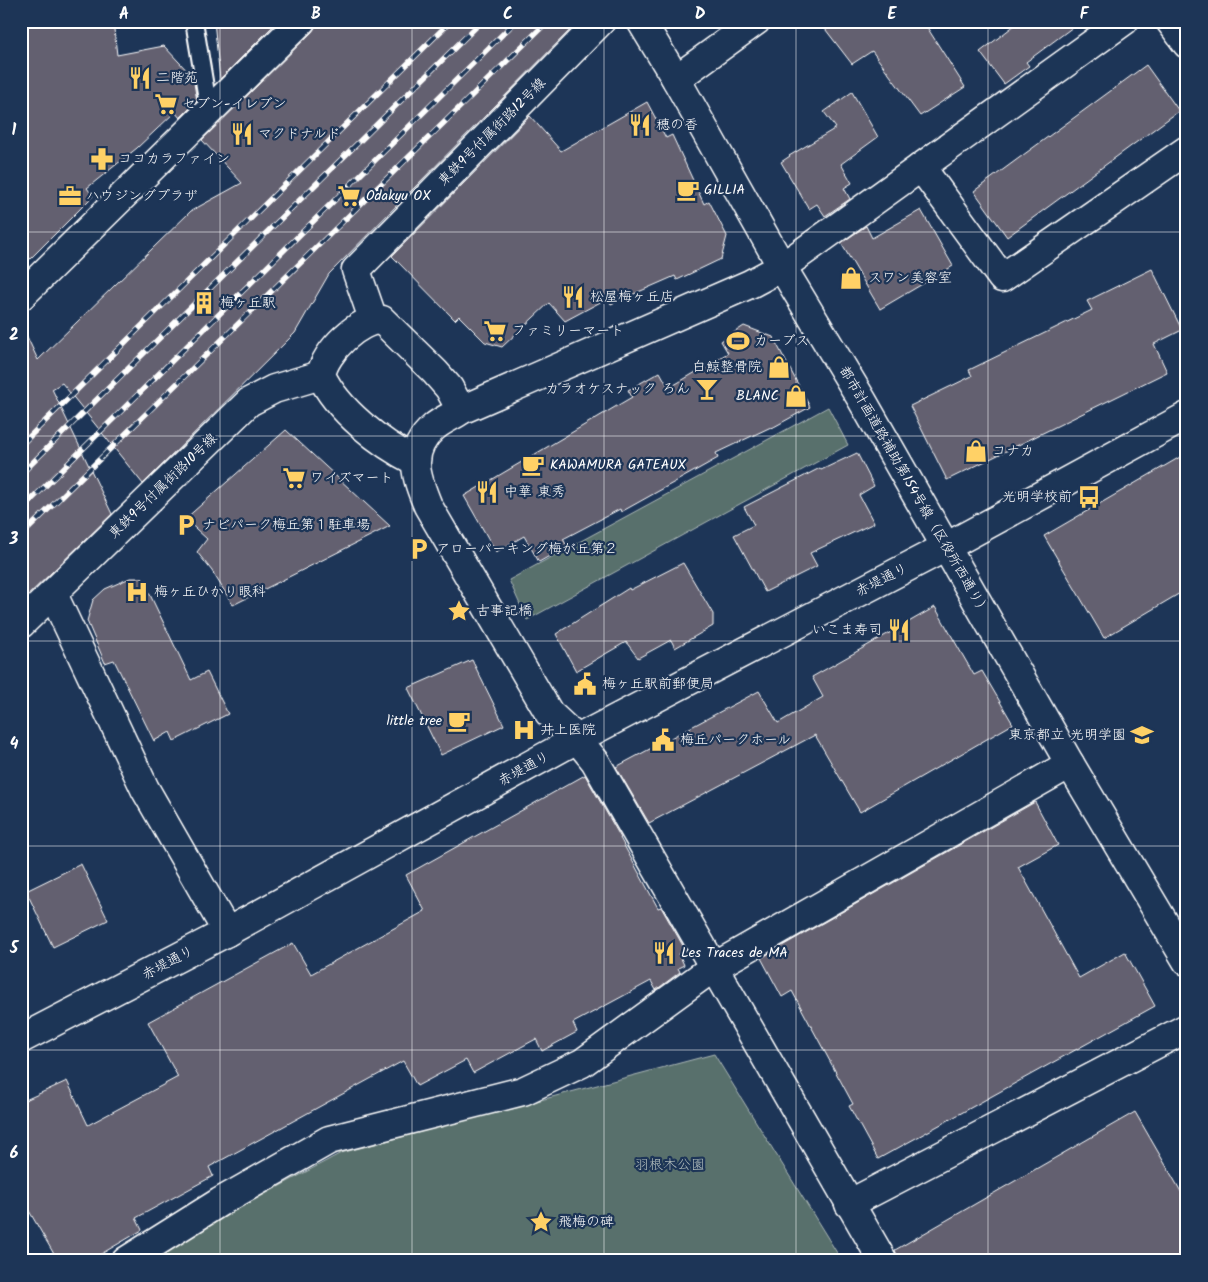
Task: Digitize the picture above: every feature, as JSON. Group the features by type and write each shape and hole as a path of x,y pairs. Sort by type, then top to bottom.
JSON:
{"street":[{"path":"21,296 301,21"},
{"name":"東鉄9号付属街路12号線","path":"373,320 356,270 601,21"},
{"name":"都市計画道路補助第154号線（区役所西通り）","path":"641,21 676,79 782,267 862,400 1070,764 1187,961"},
{"path":"676,79 756,21"},
{"path":"883,1261 595,761 577,739 549,713 440,528 418,482 415,461 417,450 424,438 435,426 461,410 750,284 782,267 1124,21"},
{"path":"1170,21 1187,44"},
{"path":"921,167 1002,278 1187,150"},
{"path":"415,461 400,454 355,418 327,388 321,375 326,359 358,326 373,320 382,320 435,372 449,388 461,410"},
{"name":"東鉄9号付属街路10号線","path":"21,624 249,402 274,389 321,375"},
{"name":"赤堤通り","path":"21,1039 227,932 577,739 946,548 1187,416"},
{"path":"53,594 145,789 227,932"},
{"path":"126,1261 220,1202 329,1140 523,1091 582,1063 714,967 1070,764"},
{"path":"849,1204 1187,1028"}],"lane":[{"path":"194,21 209,111"}],"green space":[{"path":"828,407 848,445 527,620 509,580"},
{"name":"羽根木公園","path":"714,1054 842,1261 141,1261 341,1153"}],"building":[{"path":"21,21 113,21 117,55 164,46 193,77 197,101 180,118 175,112 137,148 87,188 93,196 21,268"},
{"path":"214,21 278,21 220,79"},
{"name":"梅ヶ丘駅","path":"316,21 579,21 329,274 295,333 143,484 62,383 52,389 112,514 21,602 21,324 38,360 191,211 242,183 202,140 312,32 316,26"},
{"path":"819,21 923,21 965,87 920,116 872,51 852,64"},
{"path":"1020,21 1081,21 1026,62 1029,66 1004,84 980,52"},
{"path":"1146,65 1179,111 1007,237 974,191"},
{"path":"852,92 878,137 841,164 852,183 844,188 850,199 825,216 817,204 809,209 781,162 836,128 824,112"},
{"path":"647,102 666,138 672,135 704,204 709,201 727,236 721,259 677,280 675,276 611,304 608,298 565,321 549,303 502,347 485,342 459,316 455,320 392,256 530,116 561,151"},
{"path":"921,210 953,266 880,309 841,243 866,226 872,238"},
{"path":"1152,269 1182,330 1154,344 1167,372 947,480 910,406 972,376 969,370 1092,310 1087,301"},
{"path":"744,326 773,337 810,407 772,428 716,453 718,458 621,512 620,509 563,539 567,546 539,562 524,536 496,552 464,496 632,397 628,390 660,372 669,388 728,353 721,341"},
{"path":"286,430 390,526 233,605 212,571 197,552 207,539 185,519"},
{"path":"857,453 874,486 859,495 874,523 810,553 817,566 765,592 734,535 754,525 744,507 820,468 821,470"},
{"path":"1187,453 1187,589 1104,638 1044,536"},
{"path":"683,563 713,614 713,626 675,648 671,640 638,658 626,642 576,671 556,634 629,588 630,590"},
{"path":"130,578 142,578 191,680 207,672 228,714 174,741 170,732 154,741 114,660 105,663 87,621 93,600 105,589"},
{"path":"935,607 974,675 982,671 1013,724 860,812 815,735 649,823 616,767 759,691 778,723 823,697 812,677"},
{"path":"472,660 504,725 441,755 408,688"},
{"path":"585,775 658,908 661,907 686,951 679,954 684,965 678,968 680,972 656,990 651,981 573,1023 577,1032 542,1051 536,1039 473,1073 466,1060 417,1086 403,1061 209,1167 213,1176 136,1218 142,1230 89,1261 58,1261 21,1197 21,1102 67,1081 88,1125 178,1077 148,1022 293,943 311,974 425,911 406,875"},
{"path":"1035,802 1058,845 1018,867 1079,978 1125,952 1155,1006 878,1159 849,1106 853,1104 792,991 782,997 761,958"},
{"path":"81,864 108,920 53,947 26,891"},
{"path":"1135,1112 1187,1202 1187,1261 899,1261 895,1250"}],"railway":[{"path":"21,445 451,21"},
{"path":"21,474 482,21"},
{"path":"21,510 516,21"},
{"path":"21,536 548,21"}],"place":[{"name":"二階苑","path":"140,78"},
{"name":"セブン-イレブン","path":"166,104"},
{"name":"穂の香","path":"640,125"},
{"name":"マクドナルド","path":"242,134"},
{"name":"ココカラファイン","path":"102,159"},
{"name":"GILLIA","path":"688,190"},
{"name":"ハウジングプラザ","path":"70,196"},
{"name":"Odakyu OX","path":"349,196"},
{"name":"スワン美容室","path":"851,278"},
{"name":"松屋梅ヶ丘店","path":"573,297"},
{"name":"梅ヶ丘駅","path":"204,303"},
{"name":"ファミリーマート","path":"495,331"},
{"name":"カーブス","path":"738,341"},
{"name":"白鯨整骨院","path":"779,367"},
{"name":"カラオケスナック ろん","path":"707,389"},
{"name":"BLANC","path":"796,396"},
{"name":"コナカ","path":"976,451"},
{"name":"KAWAMURA GATEAUX","path":"533,465"},
{"name":"ワイズマート","path":"294,478"},
{"name":"中華 東秀","path":"487,492"},
{"name":"光明学校前","path":"1089,497"},
{"name":"ナビパーク梅丘第１駐車場","path":"186,525"},
{"name":"アローパーキング梅が丘第２","path":"419,549"},
{"name":"梅ヶ丘ひかり眼科","path":"137,592"},
{"name":"古事記橋","path":"459,611"},
{"name":"いこま寿司","path":"899,630"},
{"name":"梅ヶ丘駅前郵便局","path":"585,684"},
{"name":"little tree","path":"459,721"},
{"name":"井上医院","path":"524,730"},
{"name":"東京都立 光明学園","path":"1142,735"},
{"name":"梅丘パークホール","path":"663,740"},
{"name":"Les Traces de MA","path":"664,953"},
{"name":"飛梅の碑","path":"541,1222"}]}
